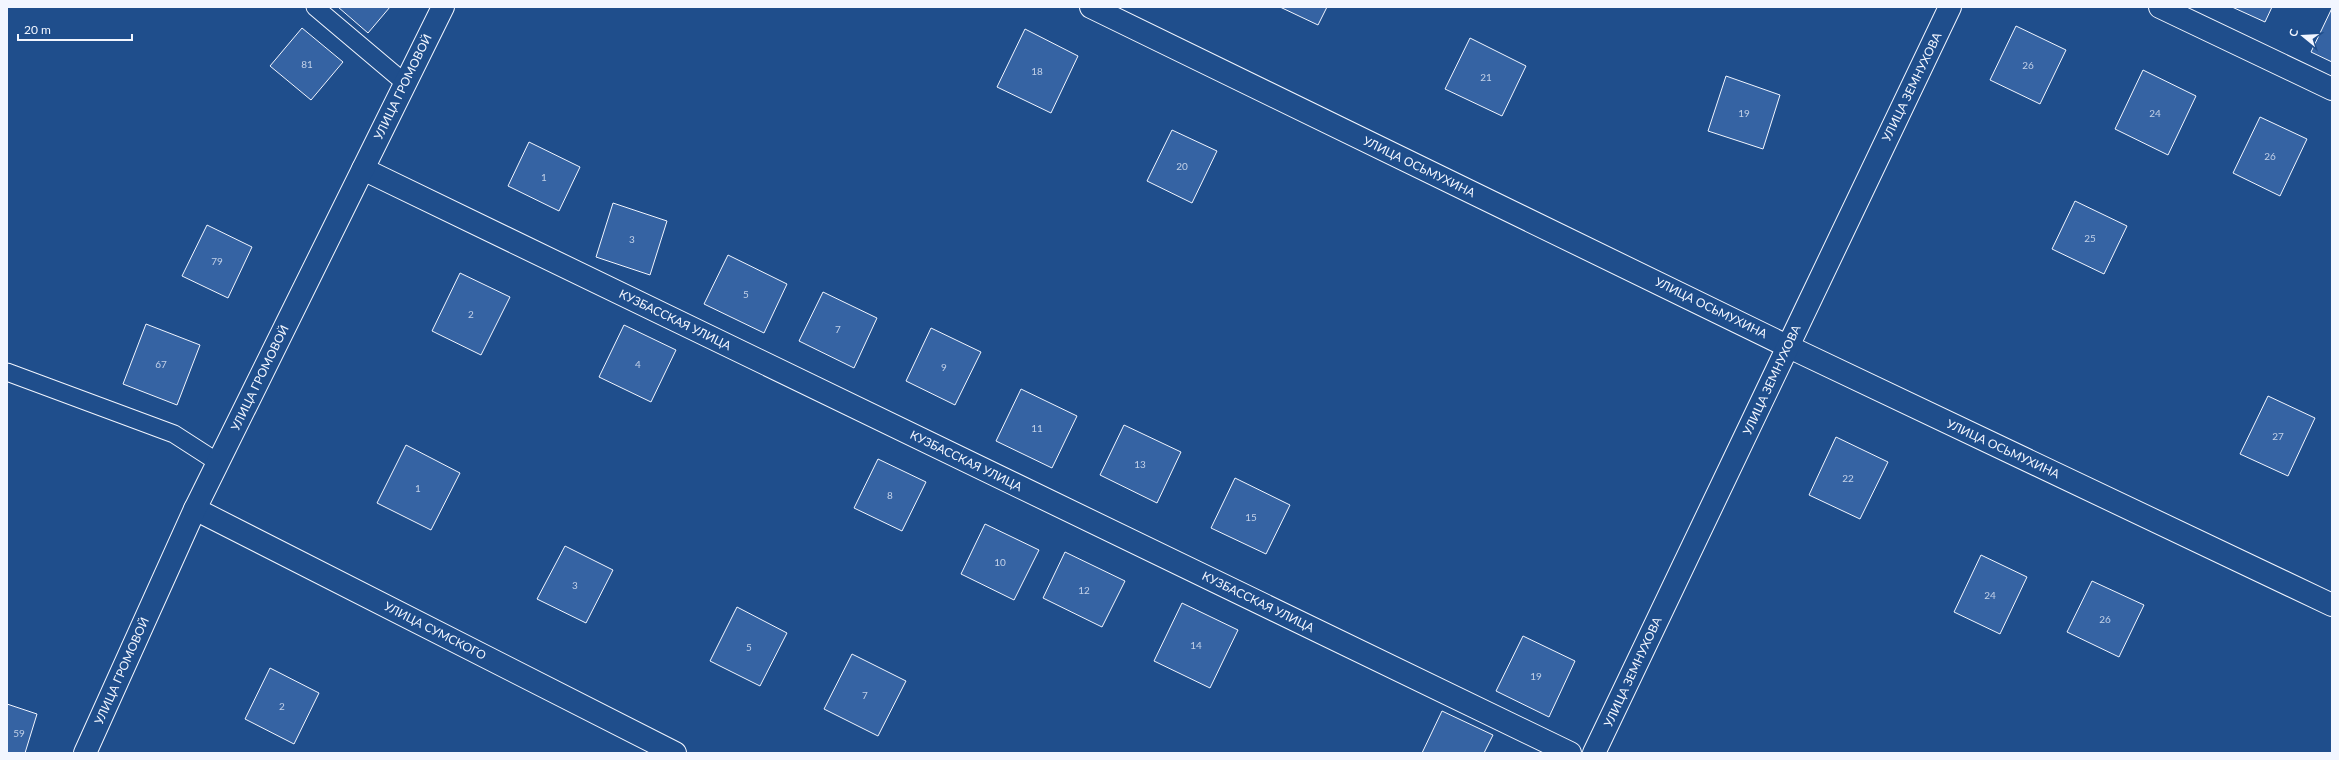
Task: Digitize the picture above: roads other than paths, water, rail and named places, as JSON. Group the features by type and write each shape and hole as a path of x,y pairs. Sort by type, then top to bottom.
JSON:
{"street":[{"name":"УЛИЦА ГРОМОВОЙ","path":"85,753 195,510 443,7"},
{"name":"УЛИЦА ОСЬМУХИНА","path":"1092,7 1788,346 2332,606"},
{"name":"УЛИЦА ЗЕМНУХОВА","path":"1594,753 1950,7"},
{"path":"2160,7 2332,89"},
{"name":"КУЗБАССКАЯ УЛИЦА","path":"363,169 1570,753"},
{"name":"УЛИЦА СУМСКОГО","path":"195,510 674,753"}],"lane":[{"path":"315,7 405,83"},
{"path":"7,372 174,434 218,463"}]}
